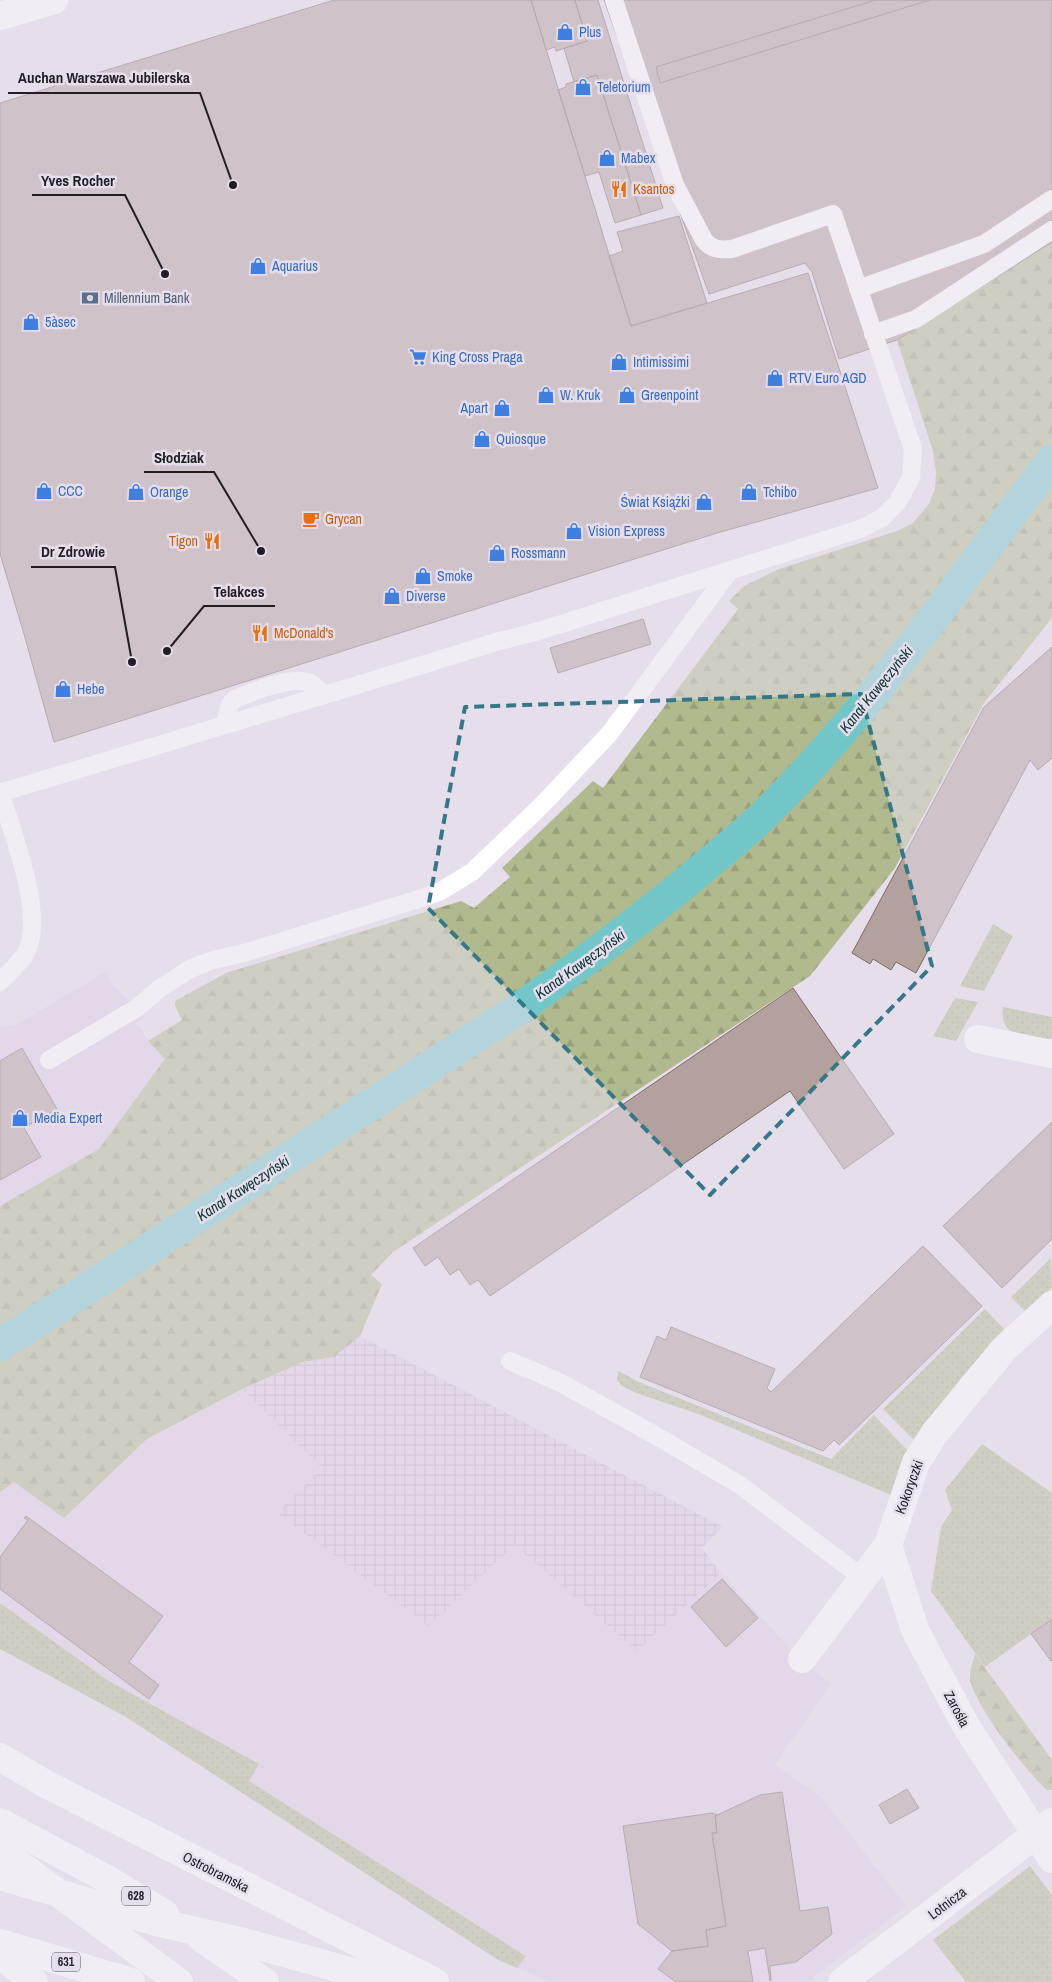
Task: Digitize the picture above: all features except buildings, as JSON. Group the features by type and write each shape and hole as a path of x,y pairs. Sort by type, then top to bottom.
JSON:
{"main road":[{"path":"0,16 54,0"},
{"path":"978,1038 1052,1054"},
{"name":"Kokoryczki","path":"802,1660 888,1545 916,1463 934,1434 1004,1349 1052,1305"},
{"name":"Zarośla","path":"888,1545 915,1630 966,1726 1044,1829 1052,1859"},
{"name":"Ostrobramska","path":"0,1757 44,1783 435,1982"},
{"name":"628","path":"0,1822 128,1891 265,1982"},
{"name":"Lotnicza","path":"842,1982 1044,1829"},
{"path":"0,1850 179,1982"},
{"path":"0,1876 160,1923 249,1943 353,1972 403,1982"},
{"name":"631","path":"0,1943 131,1982"},
{"path":"0,1955 34,1982"}],"lane":[{"path":"0,982 24,955 33,928 32,908 25,876 0,793 729,572 860,529 882,518 897,503 911,478 913,449 833,214 732,249 719,250 709,246 675,185 614,0"},
{"path":"858,290 984,244 1052,199"},
{"path":"873,334 916,319 1052,230"},
{"path":"49,1060 137,1008 159,989 190,969 213,960 244,953 425,897 441,891 472,872 542,805 610,733 729,572"},
{"path":"225,725 230,704 235,699 287,682 303,681 312,684 324,695"},
{"path":"510,1361 559,1382 654,1434 740,1485 864,1579"}],"highlighted area":[{"path":"861,694 932,966 710,1195 428,908 465,707"}],"shaded area":[{"path":"107,971 110,981 145,1018 135,1024 140,1026 148,1041 166,1058 99,1149 0,1206 0,1027 16,1025"},
{"path":"360,1336 723,1527 702,1548 721,1573 637,1651 514,1545 429,1626 277,1513 322,1468 242,1389 303,1362 334,1357"},
{"path":"242,1389 322,1468 277,1513 514,1545 637,1651 721,1573 793,1652 831,1684 775,1765 822,1798 906,1906 808,1982 551,1982 517,1968 525,1956 248,1781 258,1764 109,1681 0,1603 0,1492 14,1481 64,1518 147,1439"}],"green space":[{"path":"1052,242 1052,618 984,703 895,868 810,976 393,1252 371,1275 382,1284 360,1336 334,1357 303,1362 242,1389 147,1439 64,1518 14,1482 0,1492 0,1206 99,1149 165,1059 148,1041 182,1020 175,1006 175,1001 226,973 461,901 474,908 510,877 502,868 593,781 603,788 738,609 729,601 744,586 779,569 897,531 913,523 929,504 935,489 936,472 933,451 897,340"},
{"path":"993,924 1013,936 984,991 960,986"},
{"path":"955,998 978,1002 956,1041 933,1036"},
{"path":"1003,1007 1052,1017 1052,1038 1048,1040 1023,1036 1009,1030 1005,1025"},
{"path":"1051,1258 1052,1288 1025,1311 1011,1297"},
{"path":"985,1309 1004,1329 962,1377 914,1440 883,1409"},
{"path":"618,1371 639,1382 831,1459 874,1415 907,1450 891,1495 701,1415 636,1393 622,1386 617,1380"},
{"path":"982,1444 1052,1493 1052,1619 985,1667 931,1591 941,1527 952,1510 945,1490"},
{"path":"0,1603 109,1681 259,1764 249,1781 526,1956 517,1968 498,1960 126,1717 0,1649"},
{"path":"975,1654 1052,1760 1052,1790 1047,1790 1027,1768 1003,1738 982,1707 970,1680"},
{"path":"1030,1866 1052,1895 1052,1982 966,1982 933,1940"}],"waterway":[{"name":"Kanał Kawęczyński","path":"0,1345 520,1008 620,935 747,831 805,773 879,687 1052,460"}],"place":[{"name":"Plus","path":"565,32"},
{"name":"Teletorium","path":"583,87"},
{"name":"Mabex","path":"607,158"},
{"name":"Auchan Warszawa Jubilerska","path":"233,185"},
{"name":"Ksantos","path":"619,189"},
{"name":"Aquarius","path":"258,266"},
{"name":"Yves Rocher","path":"165,274"},
{"name":"Millennium Bank","path":"90,298"},
{"name":"5àsec","path":"31,322"},
{"name":"King Cross Praga","path":"418,357"},
{"name":"Intimissimi","path":"619,362"},
{"name":"RTV Euro AGD","path":"775,378"},
{"name":"W. Kruk","path":"546,395"},
{"name":"Greenpoint","path":"627,395"},
{"name":"Apart","path":"502,408"},
{"name":"Quiosque","path":"482,439"},
{"name":"CCC","path":"44,491"},
{"name":"Orange","path":"136,492"},
{"name":"Tchibo","path":"749,492"},
{"name":"Świat Książki","path":"704,502"},
{"name":"Grycan","path":"311,519"},
{"name":"Vision Express","path":"574,531"},
{"name":"Tigon","path":"212,541"},
{"name":"Słodziak","path":"261,551"},
{"name":"Rossmann","path":"497,553"},
{"name":"Smoke","path":"423,576"},
{"name":"Diverse","path":"392,596"},
{"name":"McDonald's","path":"260,633"},
{"name":"Telakces","path":"167,651"},
{"name":"Dr Zdrowie","path":"132,662"},
{"name":"Hebe","path":"63,689"},
{"name":"Media Expert","path":"20,1118"}]}
